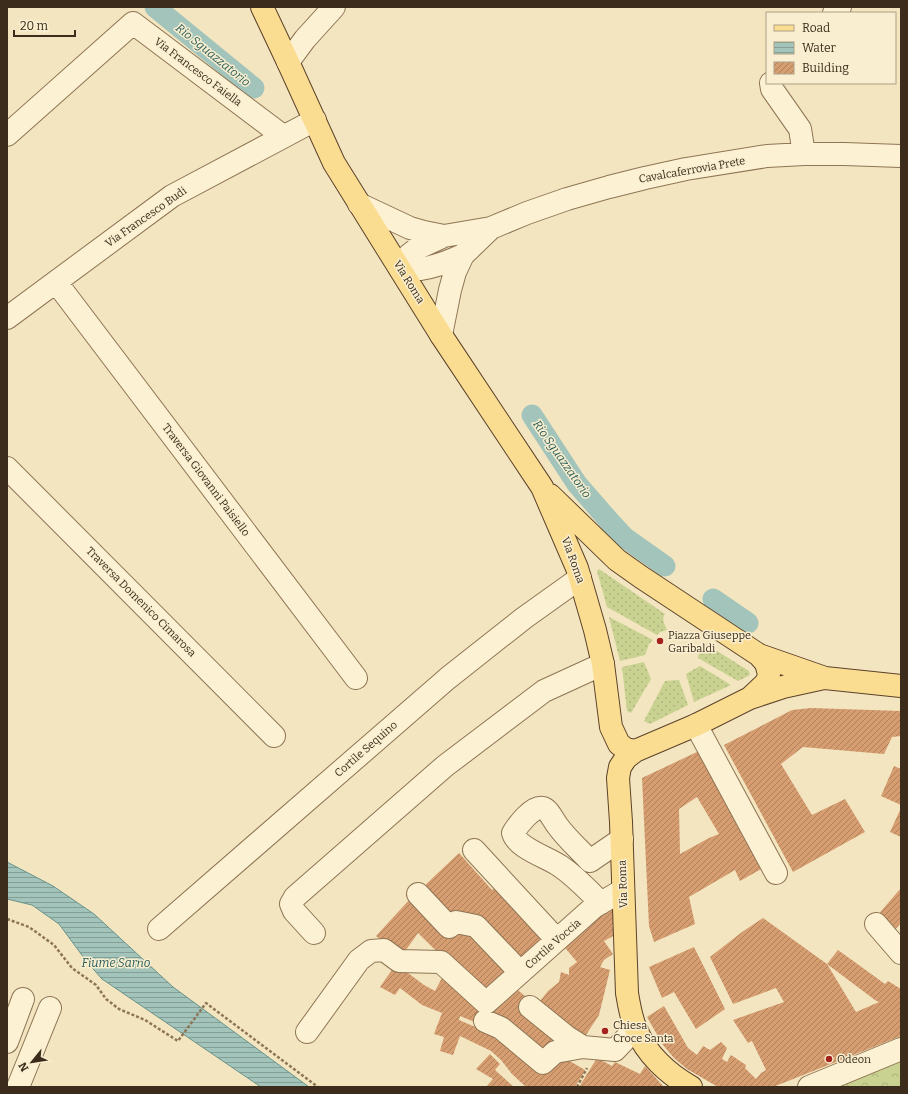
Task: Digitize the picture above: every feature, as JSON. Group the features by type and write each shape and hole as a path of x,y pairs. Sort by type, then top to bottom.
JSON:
{"main road":[{"name":"Via Roma","path":"262,7 334,163 441,335 542,487 579,573 603,664 611,727 619,744 626,749 635,751"},
{"path":"542,487 617,560 759,655 825,678 901,686"},
{"path":"579,573 582,560 588,555 595,553 603,554 617,560"},
{"path":"750,698 767,682 769,674 766,663 759,655"},
{"path":"635,751 750,698 783,687 825,678"},
{"name":"Via Roma","path":"635,751 626,758 620,768 618,778 622,839 627,993 629,1008 635,1029 644,1045 658,1062 691,1087"}],"street":[{"path":"288,62 334,7"},
{"name":"Via Francesco Faiella","path":"7,135 129,15 283,136"},
{"path":"771,84 772,89 800,129 804,154"},
{"name":"Via Francesco Budi","path":"7,318 172,196 315,120"},
{"name":"Cavalcaferrovia Prete","path":"400,268 409,255 418,248 444,236 491,228 527,213 609,186 686,169 767,156 844,154 901,156"},
{"name":"Cavalcaferrovia Prete","path":"359,204 410,228 444,236"},
{"name":"Cavalcaferrovia Prete","path":"400,268 420,269 445,262 463,254 491,228"},
{"name":"Cavalcaferrovia Prete","path":"441,335 450,290 455,272 463,254"},
{"name":"Traversa Giovanni Paisiello","path":"56,282 356,678"},
{"name":"Traversa Domenico Cimarosa","path":"7,468 274,736"},
{"name":"Cortile Sequino","path":"160,929 448,678 579,573"},
{"path":"314,933 294,911 292,904 295,897 445,766 544,691 603,664"},
{"path":"696,724 776,873"},
{"path":"601,903 574,877 560,866 518,842 513,833 532,811 537,808 544,808 565,835 590,861 622,839"},
{"path":"474,850 557,940"},
{"name":"Cortile Voccia","path":"486,1012 520,972 594,907 623,890"},
{"path":"418,894 449,927 456,922 476,926 520,972"},
{"path":"876,924 901,953"},
{"path":"307,1032 359,960 371,951 384,950 399,961 441,962 501,1028 543,1063 555,1052 583,1047 615,1050 635,1029"},
{"path":"7,1042 23,999"},
{"path":"530,1007 583,1047"},
{"path":"18,1087 50,1008"},
{"path":"809,1087 901,1049"}],"path":[{"path":"7,918 29,927 54,945 72,968 96,986 106,999 119,1009 145,1020 178,1042 206,1003 318,1087"}],"green space":[{"path":"599,569 665,614 663,620 667,630 660,632 657,635 607,607 597,571"},
{"path":"609,617 653,640 649,644 645,655 620,661"},
{"path":"706,644 749,671 750,675 738,681 698,658 700,646"},
{"path":"644,662 651,679 631,713 627,711 622,667"},
{"path":"700,666 731,685 694,702 686,674"},
{"path":"679,680 688,705 650,724 644,721 665,681"},
{"path":"901,1059 901,1087 837,1087"}],"water":[{"name":"Fiume Sarno","path":"7,862 53,886 94,914 173,987 309,1087 261,1087 102,979 87,962 59,924 32,905 7,899"}],"building":[{"path":"811,708 901,711 901,736 892,737 884,754 803,747 781,764 812,815 845,799 865,832 793,872 724,745 792,710"},
{"path":"699,751 763,868 740,881 735,870 689,897 695,924 654,942 649,926 642,778","holes":["697,797 719,834 680,854 679,809"]},
{"path":"894,766 901,769 901,805 881,796"},
{"path":"901,808 901,837 890,832"},
{"path":"459,853 492,890 498,884 551,939 519,966 421,889"},
{"path":"901,888 901,923 892,933 876,917"},
{"path":"410,899 467,930 513,972 483,997 418,933 401,957 376,936"},
{"path":"610,906 619,921 612,925 617,934 604,941 613,954 604,960 600,967 610,970 599,1015 584,1038 536,1006 548,991 559,982 561,972 569,975 569,968 577,962 560,942"},
{"path":"763,918 827,964 838,950 885,984 888,981 901,989 901,1036 773,1087 718,1087 687,1069 674,1058 663,1045 647,1017 664,1006 688,1048 697,1055 703,1046 710,1050 721,1042 727,1048 722,1059 727,1062 731,1055 746,1065 745,1068 756,1079 766,1070 752,1041 748,1043 733,1020 784,1002 776,988 733,1004 710,957","holes":["827,964 879,1002 856,1012"]},
{"path":"694,947 725,1009 696,1029 674,992 662,998 649,967"},
{"path":"396,964 424,985 435,991 444,974 489,1009 477,1023 460,1016 459,1020 503,1039 526,1064 538,1070 553,1061 568,1060 585,1070 575,1087 526,1087 491,1051 460,1036 453,1055 440,1051 444,1037 434,1034 442,1013 422,1005 400,988 395,995 380,987"},
{"path":"513,986 525,996 519,1006 559,1036 545,1057 491,1012"},
{"path":"490,1054 500,1064 495,1070 514,1087 486,1087 493,1079 476,1069"},
{"path":"597,1058 612,1066 615,1062 640,1074 645,1066 664,1087 579,1087"}],"waterway":[{"name":"Rio Sguazzatorio","path":"155,7 254,88"},
{"name":"Rio Sguazzatorio","path":"532,415 577,484 611,523 624,537 665,566"},
{"name":"Rio Sguazzatorio","path":"713,599 748,623"}],"place":[{"name":"Piazza Giuseppe Garibaldi","path":"660,641"},
{"name":"Chiesa Croce Santa","path":"605,1031"},
{"name":"Odeon","path":"829,1059"}]}
